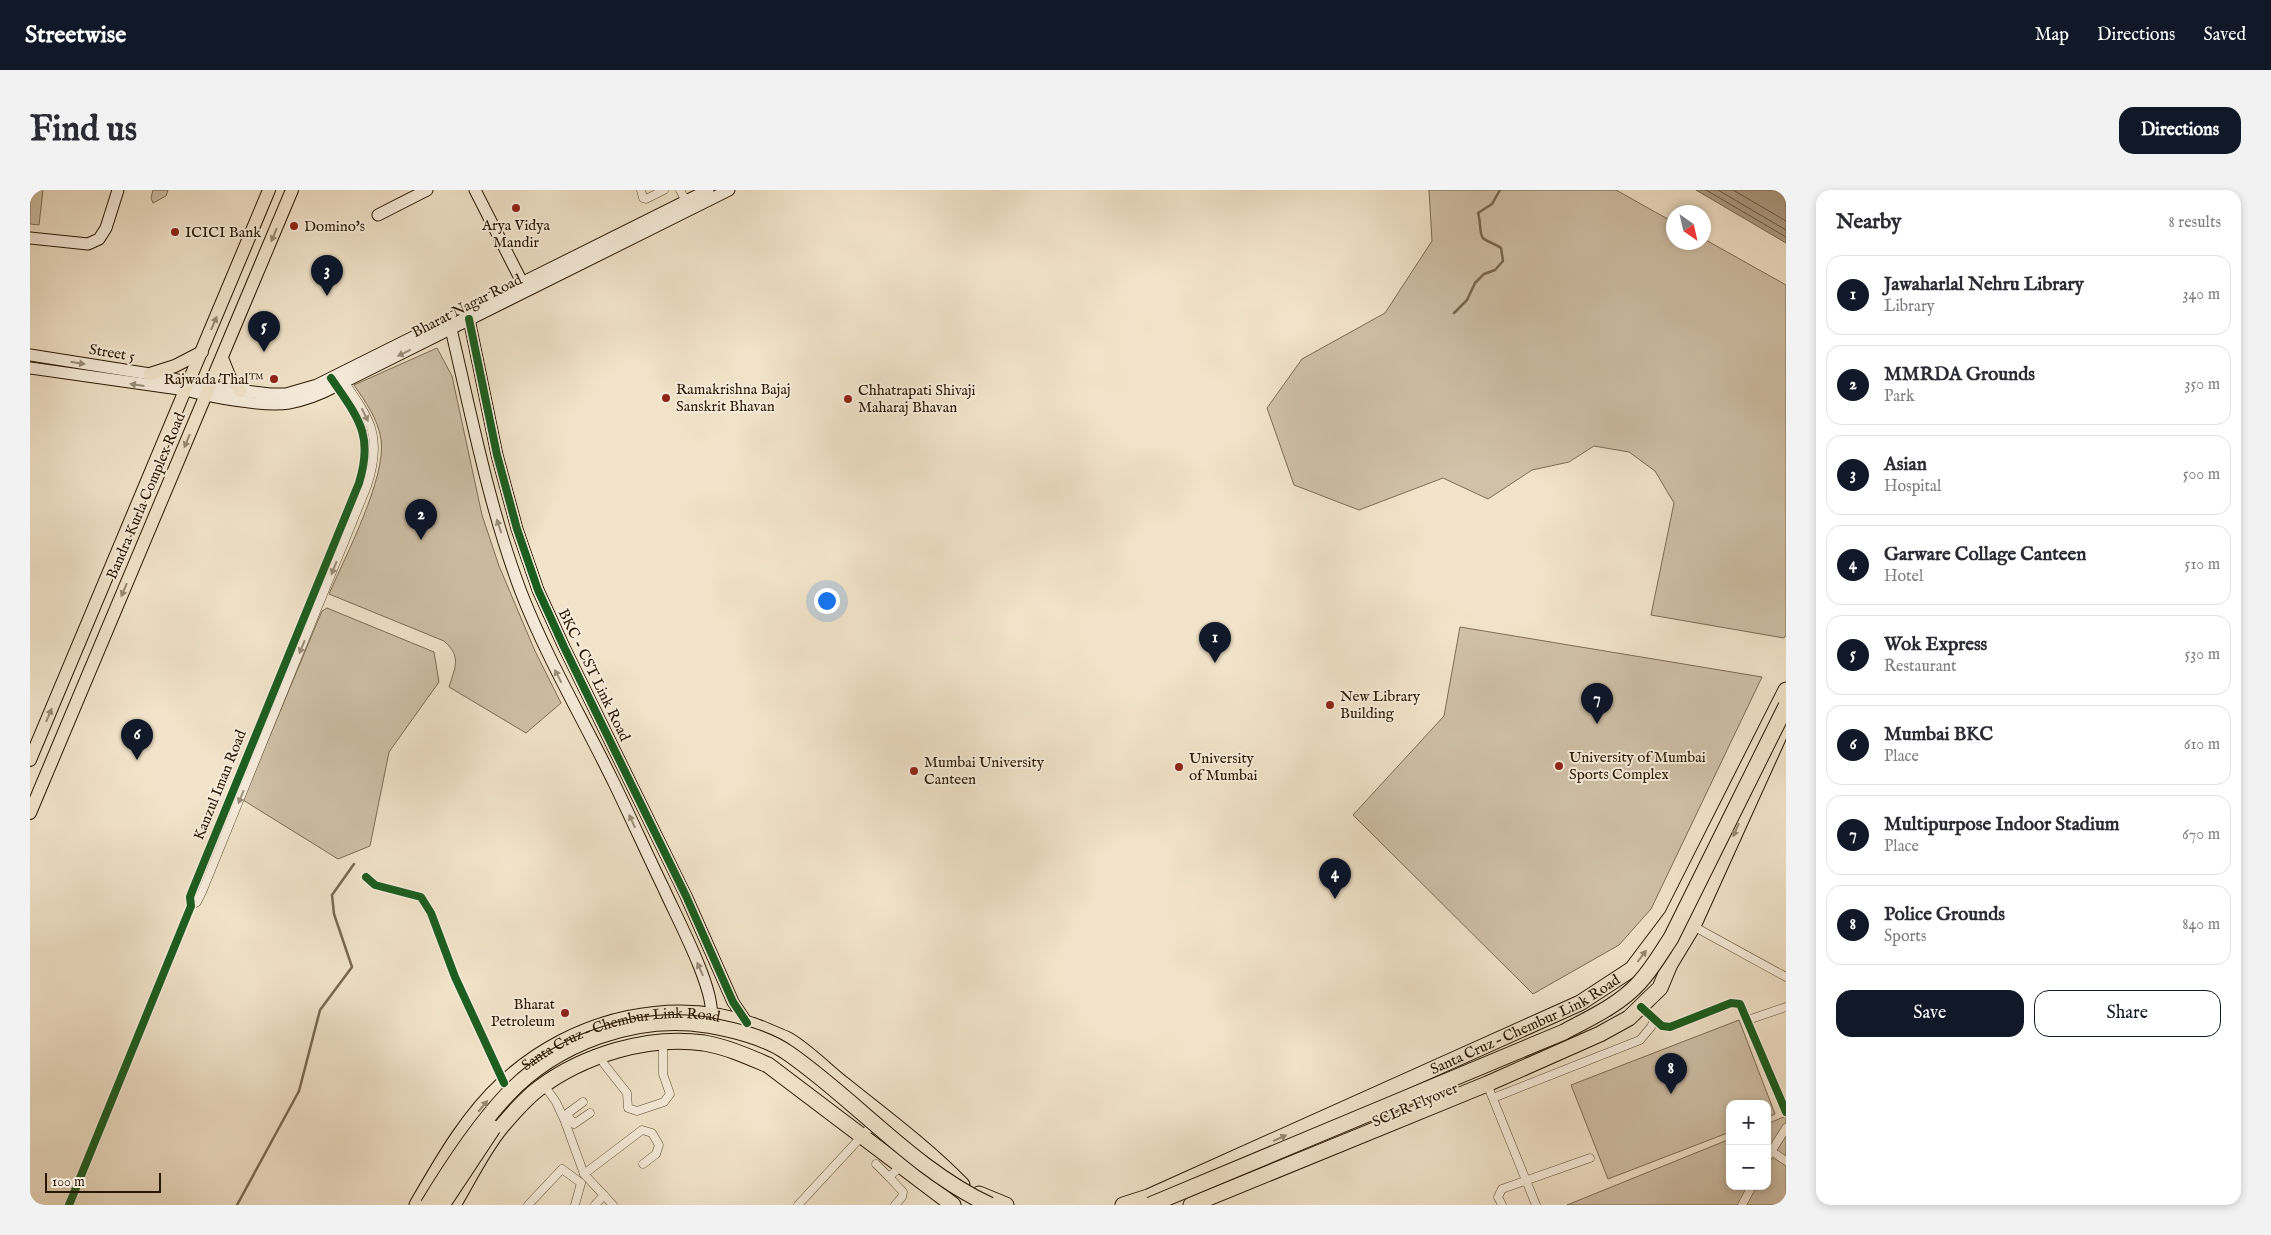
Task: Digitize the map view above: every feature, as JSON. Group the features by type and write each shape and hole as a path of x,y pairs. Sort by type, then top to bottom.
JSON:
{"highway":[{"name":"Santa Cruz – Chembur Link Road","path":"1123,1205 1148,1198 1580,1003 1632,970 1672,916 1770,717 1786,690"},
{"path":"1150,1205 1564,1032 1622,998 1648,973 1671,938 1786,706"},
{"path":"1191,1205 1398,1122 1490,1091 1629,1018 1660,988 1670,964 1693,926 1781,746 1786,724"},
{"name":"SCLR Flyover","path":"1177,1205 1568,1040 1611,1018 1628,1006 1670,964"},
{"name":"Santa Cruz – Chembur Link Road","path":"417,1205 453,1144 504,1083 524,1066 566,1041 591,1030 627,1018 671,1013 711,1015 747,1023 788,1040 882,1115 957,1180 981,1205"},
{"path":"428,1205 448,1173 490,1116 508,1094 540,1066 565,1051 592,1039 651,1023 692,1023 728,1029 756,1038 787,1052 937,1173 972,1197 990,1205"},
{"path":"442,1205 498,1122 515,1101 546,1074 578,1056 623,1040 652,1033 691,1033 726,1038 753,1047 782,1061 931,1181 966,1205"},
{"path":"566,1041 577,1066"},
{"name":"Santa Cruz – Chembur Link Road","path":"453,1205 500,1128 544,1085 577,1066 601,1056 630,1047 663,1042 704,1043 739,1052 768,1065 953,1205"},
{"path":"1385,1092 1398,1122"},
{"path":"422,1205 469,1132 467,1126"},
{"path":"957,1180 984,1197 1006,1205"}],"main road":[{"name":"Bandra Kurla Complex Road","path":"30,760 269,190"},
{"name":"Bandra Kurla Complex Road","path":"31,810 292,190"},
{"path":"150,374 175,366 202,352"},
{"path":"222,358 230,378 241,390"}],"street":[{"path":"30,238 88,244 98,239 106,228 118,190"},
{"path":"378,215 428,190"},
{"path":"475,190 524,287"},
{"path":"641,190 643,198 646,199 664,190"},
{"path":"680,190 690,196"},
{"name":"Bharat Nagar Road","path":"208,391 241,390 286,394 300,392 337,380 452,329 524,287 690,196 708,190"},
{"name":"Bharat Nagar Road","path":"208,391 286,404 302,400 337,380 524,287 729,190"},
{"name":"BKC - CST Link Road","path":"470,319 497,455 538,590 564,648 686,896 733,1002 747,1023"},
{"name":"BKC - CST Link Road","path":"452,329 493,509 513,568 547,655 624,805 709,990 712,1006 711,1015"},
{"name":"Street 5","path":"30,355 150,374 188,386"},
{"name":"Street 5","path":"30,368 188,386"},
{"name":"Kanzul Iman Road","path":"69,1205 191,906 198,902 367,486 374,463 374,442 371,428 364,412 337,380"},
{"path":"188,386 208,391"},
{"path":"488,489 505,484"},
{"path":"513,568 528,562"},
{"path":"1770,717 1786,724"},
{"path":"624,805 638,796"},
{"path":"366,877 375,885 421,897 431,913 455,977 504,1083"},
{"path":"670,903 686,896"},
{"path":"1693,926 1786,977"},
{"path":"1641,1007 1662,1026 1670,1027 1737,1002 1740,1004 1786,1112"},
{"path":"1748,1020 1786,1007"},
{"path":"1536,1205 1490,1091 1640,1040 1651,1028 1654,1020"},
{"path":"601,1056 604,1064 627,1093 628,1108 637,1111 664,1102 670,1094 663,1074 663,1042"},
{"path":"544,1085 566,1118 577,1161 584,1174 613,1205"},
{"path":"566,1118 568,1113 583,1102"},
{"path":"566,1118 574,1124 590,1113"},
{"path":"798,1205 882,1115"},
{"path":"1771,1152 1786,1128"},
{"path":"584,1174 642,1130 652,1133 659,1145 656,1154 644,1164"},
{"path":"1771,1156 1786,1160"},
{"path":"1502,1205 1498,1196 1502,1189 1590,1158"},
{"path":"572,1175 577,1161"},
{"path":"876,1164 902,1192 902,1197 895,1205"},
{"path":"889,1177 901,1166"},
{"path":"528,1205 562,1169 581,1184 575,1205"},
{"path":"1742,1205 1750,1190"},
{"path":"595,1205 604,1195"}],"shaded area":[{"path":"30,190 43,190 39,225 30,224"},
{"path":"153,190 168,190 166,196 153,203 151,198"},
{"path":"1429,190 1616,190 1666,218 1666,250 1711,250 1711,243 1786,285 1786,635 1784,638 1651,615 1674,503 1655,471 1629,452 1594,446 1569,462 1532,470 1488,499 1443,478 1359,510 1294,485 1267,408 1302,359 1385,313 1432,241"},
{"path":"437,348 452,376 482,515 499,566 535,651 561,703 526,733 449,687 456,663 453,652 444,641 329,594 363,517 378,474 381,455 381,439 377,424 354,385"},
{"path":"327,608 434,652 439,682 389,752 370,846 338,859 243,800 322,611"},
{"name":"University of Mumbai Sports Complex","path":"1460,627 1762,677 1651,909 1619,945 1533,994 1353,815 1444,716"},
{"path":"1739,1020 1770,1100 1726,1100 1726,1134 1608,1179 1571,1085"},
{"path":"1771,1104 1775,1114 1771,1116"},
{"path":"1786,1116 1786,1205 1567,1205 1726,1141 1726,1190 1771,1190 1771,1122"}],"water":[{"path":"1696,190 1786,190 1786,243"}],"waterway":[{"path":"1454,313 1467,300 1475,283 1484,274 1495,270 1503,261 1501,248 1482,236 1478,213 1492,204 1500,190"},
{"path":"237,1205 299,1091 320,1010 352,967 334,914 332,895 354,864"}],"cycle path":[{"path":"469,319 497,455 517,529 538,590 686,896 733,1002 747,1023"},
{"path":"69,1205 191,906 190,897 193,889 359,483 365,452 361,427 349,404 331,378"},
{"path":"366,877 375,885 421,897 431,913 455,977 504,1083"},
{"path":"1641,1007 1662,1026 1670,1027 1731,1003 1740,1004 1786,1112"}],"place":[{"name":"Arya Vidya Mandir","path":"516,208"},
{"name":"Domino's","path":"294,226"},
{"name":"ICICI Bank","path":"175,232"},
{"name":"Asian","path":"327,296"},
{"name":"Wok Express","path":"264,352"},
{"name":"Rajwada Thal™","path":"274,379"},
{"name":"Ramakrishna Bajaj Sanskrit Bhavan","path":"666,398"},
{"name":"Chhatrapati Shivaji Maharaj Bhavan","path":"848,399"},
{"name":"MMRDA Grounds","path":"421,540"},
{"name":"Jawaharlal Nehru Library","path":"1215,663"},
{"name":"New Library Building","path":"1330,705"},
{"name":"Multipurpose Indoor Stadium","path":"1597,724"},
{"name":"Mumbai BKC","path":"137,760"},
{"name":"University of Mumbai Sports Complex","path":"1559,766"},
{"name":"University of Mumbai","path":"1179,767"},
{"name":"Mumbai University Canteen","path":"914,771"},
{"name":"Garware Collage Canteen","path":"1335,899"},
{"name":"Bharat Petroleum","path":"565,1013"},
{"name":"Police Grounds","path":"1671,1094"}]}
